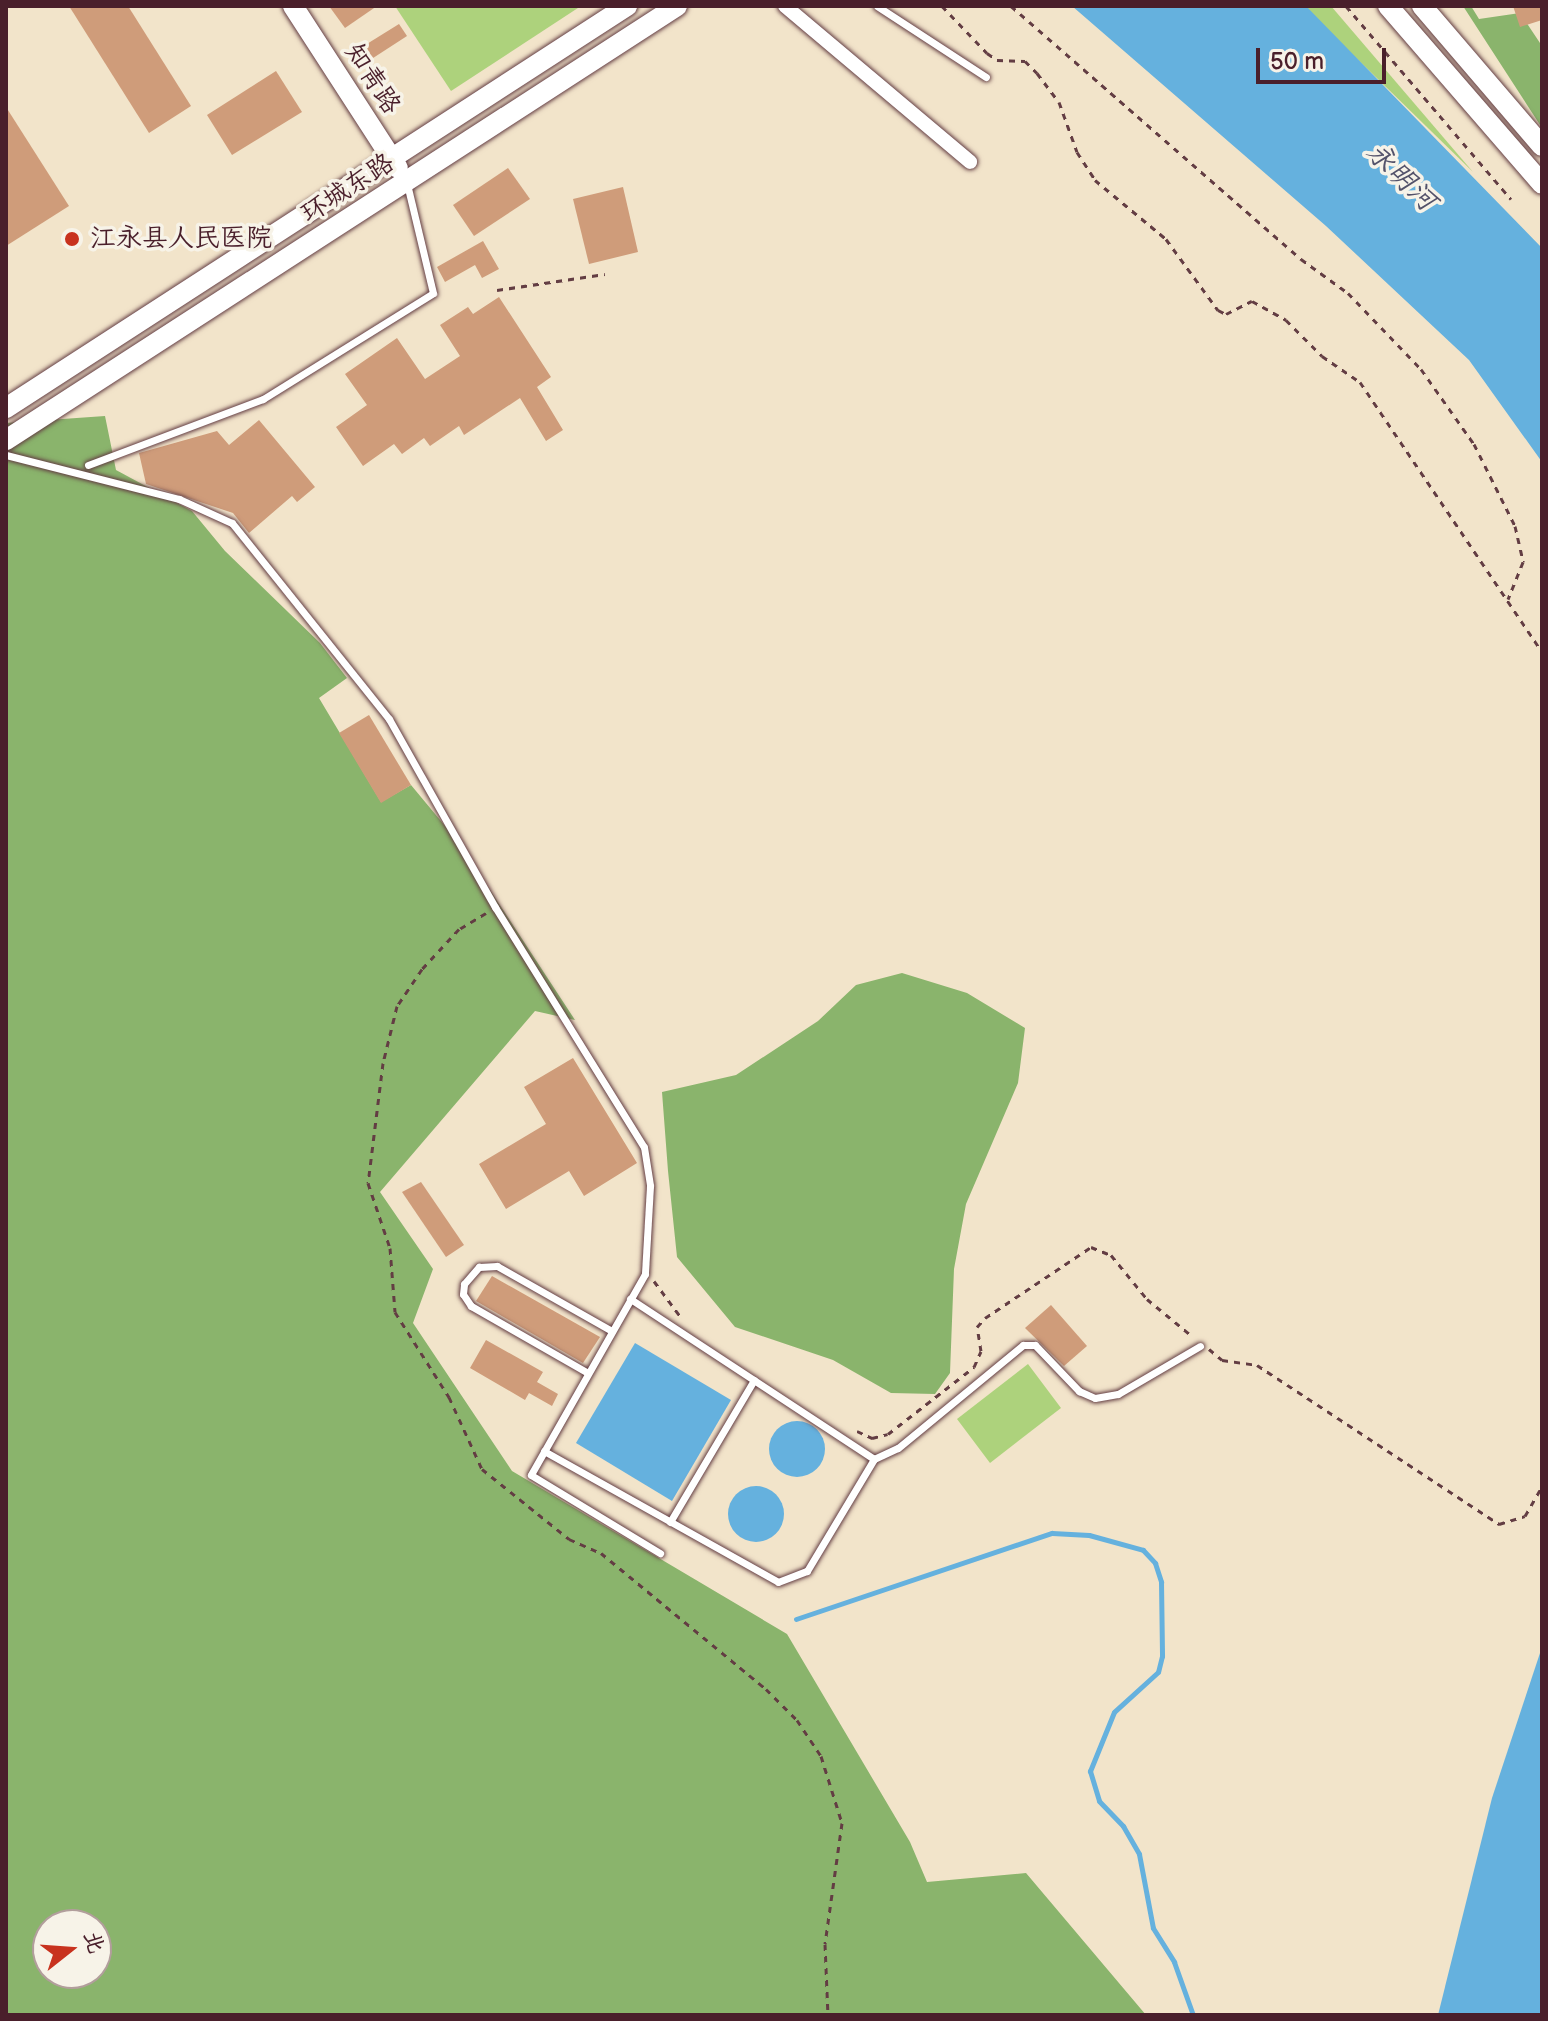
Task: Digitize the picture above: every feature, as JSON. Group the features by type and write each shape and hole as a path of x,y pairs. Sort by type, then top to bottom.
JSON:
{"main road":[{"name":"知青路","path":"293,6 407,182"},
{"name":"环城东路","path":"6,408 627,6"},
{"name":"环城东路","path":"6,440 677,6"},
{"path":"1388,6 1542,184"},
{"path":"1422,6 1542,146"}],"street":[{"path":"785,6 970,162"}],"lane":[{"path":"877,6 986,77"},
{"path":"88,465 263,399 433,293 407,182"},
{"path":"6,455 179,499 232,523 297,610 359,679 389,719 495,907 644,1147 650,1186 648,1262 531,1475 660,1553"},
{"path":"588,1373 471,1306 463,1294 464,1284 479,1267 497,1266 612,1331"},
{"path":"630,1299 874,1459"},
{"path":"544,1451 778,1582 790,1581 807,1571 874,1459 898,1448 1023,1345 1035,1345 1079,1391 1095,1398 1118,1394 1202,1345"},
{"path":"670,1522 754,1380"}],"path":[{"path":"942,6 987,53 997,60 1025,61 1037,73 1059,102 1077,152 1095,180 1166,239 1218,310 1226,314 1252,301 1286,320 1322,356 1360,382 1542,652"},
{"path":"1011,6 1301,259 1348,293 1421,369 1474,444 1515,526 1523,562 1507,601"},
{"path":"1346,6 1511,199"},
{"path":"497,290 605,274"},
{"path":"851,1429 872,1438 888,1434 974,1367 981,1351 977,1327 985,1318 1091,1247 1111,1255 1147,1299 1222,1360 1257,1365 1499,1524 1525,1516 1542,1487"},
{"path":"648,1262 659,1293 681,1317"}],"green space":[{"path":"395,6 581,6 451,91"},
{"path":"1303,6 1331,6 1473,172"},
{"path":"1463,6 1471,6 1479,19 1520,13 1542,46 1542,128"},
{"path":"105,416 116,470 192,511 225,551 320,643 347,678 319,698 381,802 411,785 460,844 575,1020 535,1011 380,1192 433,1269 413,1323 512,1471 787,1634 910,1842 927,1882 1026,1873 1146,2015 6,2015 6,423"},
{"path":"902,973 967,993 1025,1028 1018,1083 966,1204 954,1269 950,1373 935,1394 891,1393 833,1360 735,1327 677,1257 668,1171 662,1092 736,1075 818,1021 856,985"},
{"path":"1028,1364 1061,1408 990,1463 957,1419"}],"water":[{"name":"永明河","path":"1072,6 1306,6 1542,248 1542,462 1469,360 1326,226"},
{"path":"635,1343 731,1400 672,1501 576,1443"},
{"path":"797,1421 817,1429 825,1449 817,1469 797,1477 777,1469 769,1449 777,1429"},
{"path":"756,1486 776,1494 784,1514 776,1534 756,1542 736,1534 728,1514 736,1494"},
{"path":"1542,1647 1542,2015 1438,2015 1492,1798"}],"building":[{"path":"69,6 128,6 191,106 149,133"},
{"path":"329,6 377,6 345,28"},
{"path":"1513,6 1542,6 1542,20 1520,27"},
{"path":"399,24 407,36 370,60 362,47"},
{"path":"276,71 302,112 232,155 207,115"},
{"path":"6,107 69,206 6,246"},
{"path":"508,168 530,199 474,236 453,205"},
{"path":"623,187 638,252 589,264 573,199"},
{"path":"483,241 499,269 482,278 475,265 445,282 437,267"},
{"path":"499,297 551,377 537,387 563,430 546,441 520,398 464,435 459,426 430,446 424,438 402,454 394,444 363,466 336,427 367,405 345,374 397,338 425,379 460,356 440,325 468,307 473,314"},
{"path":"259,420 315,487 297,502 292,496 249,533 233,513 146,484 139,453 217,431 229,445"},
{"path":"369,715 411,785 381,803 339,733"},
{"path":"573,1058 637,1163 584,1196 569,1171 506,1209 479,1164 546,1124 524,1087"},
{"path":"421,1182 464,1245 446,1257 402,1192"},
{"path":"492,1276 600,1337 583,1363 476,1301"},
{"path":"1051,1305 1087,1346 1064,1366 1025,1328"},
{"path":"486,1340 543,1372 537,1382 558,1394 552,1406 529,1393 525,1400 470,1368"}],"waterway":[{"path":"796,1619 1052,1533 1089,1535 1143,1550 1155,1563 1161,1582 1162,1656 1158,1672 1114,1712 1090,1771 1099,1801 1123,1826 1139,1854 1153,1928 1174,1962 1193,2015"}],"place":[{"name":"江永县人民医院","path":"72,239"}]}
